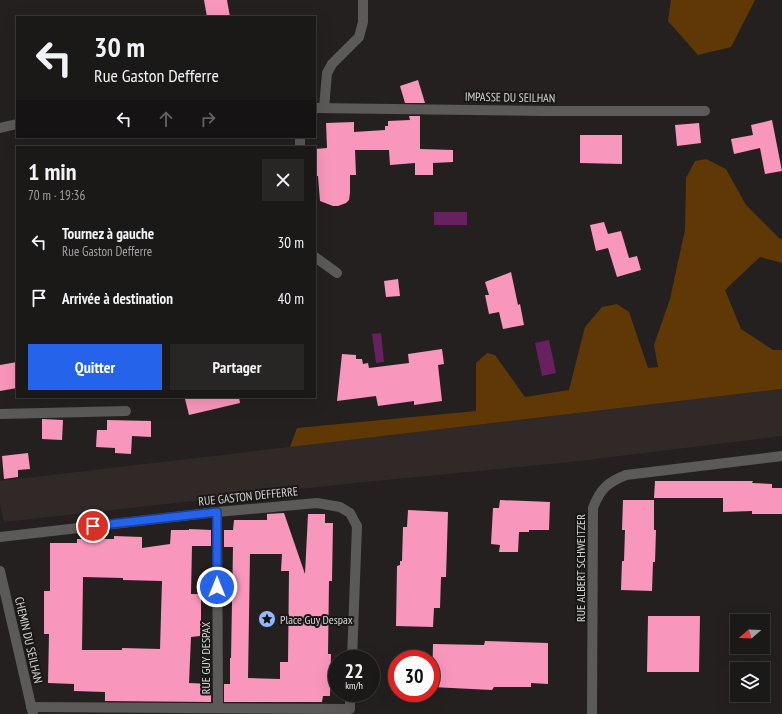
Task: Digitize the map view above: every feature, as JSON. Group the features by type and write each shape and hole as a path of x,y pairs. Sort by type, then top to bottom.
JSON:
{"street":[{"path":"319,108 327,73 332,64 359,37 363,22 363,0"},
{"name":"IMPASSE DU SEILHAN","path":"319,108 545,111 705,111"},
{"path":"0,128 16,124"},
{"path":"316,258 337,273"},
{"path":"0,414 126,411"},
{"name":"RUE ALBERT SCHWEITZER","path":"592,714 593,508 601,491 613,480 626,475 782,456"},
{"name":"RUE GASTON DEFFERRE","path":"0,537 217,512 317,503 340,507 350,513 357,526 352,650"},
{"name":"RUE GUY DESPAX","path":"217,512 218,708"},
{"name":"CHEMIN DU SEILHAN","path":"0,571 32,710"},
{"path":"32,710 218,708 350,709 350,702"}],"shaded area":[{"path":"671,0 755,0 731,47 698,55 668,21"},
{"path":"706,159 726,169 746,205 780,239 782,239 782,263 760,257 725,290 741,329 773,350 782,350 782,389 290,447 297,428 476,411 476,363 487,353 495,355 525,397 569,390 585,327 602,307 617,304 629,312 648,368 658,367 654,345 670,299 685,230 686,178 695,161"},
{"path":"434,212 467,212 467,225 434,225"},
{"path":"381,333 384,362 376,363 372,334"},
{"path":"549,340 556,373 542,376 535,343"},
{"path":"782,389 782,436 571,462 354,483 4,522 0,505 0,481"}],"building":[{"path":"204,0 227,0 230,16 207,16"},
{"path":"418,80 425,103 405,103 400,86"},
{"path":"409,116 420,116 420,149 453,150 453,162 433,163 433,175 415,175 415,163 390,165 389,150 355,150 356,175 350,175 349,200 338,206 333,206 320,201 318,176 316,176 316,149 327,148 326,123 354,122 354,132 385,130 385,126 388,126 388,121 410,120"},
{"path":"772,120 782,171 765,174 760,148 734,154 731,139 753,135 751,125"},
{"path":"699,123 701,143 677,146 675,125"},
{"path":"580,135 622,135 622,164 580,163"},
{"path":"604,222 608,234 621,231 629,258 637,256 641,270 617,277 608,248 596,251 590,225"},
{"path":"511,272 524,325 503,329 499,312 489,314 485,295 489,295 485,282"},
{"path":"398,279 400,296 386,297 384,281"},
{"path":"442,349 444,364 438,365 442,401 414,405 414,401 378,406 376,396 337,401 342,354 356,355 356,359 362,359 363,364 368,363 369,368 409,363 408,354"},
{"path":"16,362 16,388 0,391 0,365"},
{"path":"239,398 240,403 189,415 185,399"},
{"path":"42,419 63,420 62,440 42,439"},
{"path":"107,420 151,421 151,437 132,436 131,454 115,453 115,448 96,447 97,430 107,430"},
{"path":"28,453 30,469 18,470 18,477 4,479 2,456"},
{"path":"655,481 753,481 752,483 772,484 772,488 782,488 782,514 752,514 752,511 723,512 723,498 654,498"},
{"path":"500,500 550,502 549,530 529,530 529,532 519,532 518,552 499,552 500,545 491,544 493,508 499,508"},
{"path":"623,500 654,500 654,530 656,530 652,591 621,590 625,530 622,530"},
{"path":"408,510 448,512 446,577 441,577 440,608 434,608 433,627 396,626 397,566 400,565 400,561 402,561 403,527 407,527"},
{"path":"284,513 305,574 308,514 325,514 325,523 333,523 332,581 329,581 328,696 323,696 322,702 224,702 224,684 230,684 233,547 224,547 224,530 233,530 234,520 267,520 267,514","holes":["250,554 282,554 281,571 289,571 288,662 280,662 280,679 248,678"]},
{"path":"171,530 211,530 211,546 192,546 191,594 201,594 201,627 200,636 191,637 189,683 211,684 211,702 105,701 105,692 74,691 74,684 48,683 49,634 44,634 44,591 50,591 50,543 77,543 77,539 114,539 114,536 142,537 142,548 170,544","holes":["83,577 123,578 123,580 162,581 160,649 122,648 122,650 82,650"]},
{"path":"648,616 700,616 699,672 647,672"},
{"path":"485,641 548,643 548,684 531,683 531,687 494,687 492,690 440,687 440,650 433,650 433,644 484,645"}],"place":[{"name":"Place Guy Despax","path":"267,619"}],"route":[{"path":"93,526 217,512 217,587"}]}
